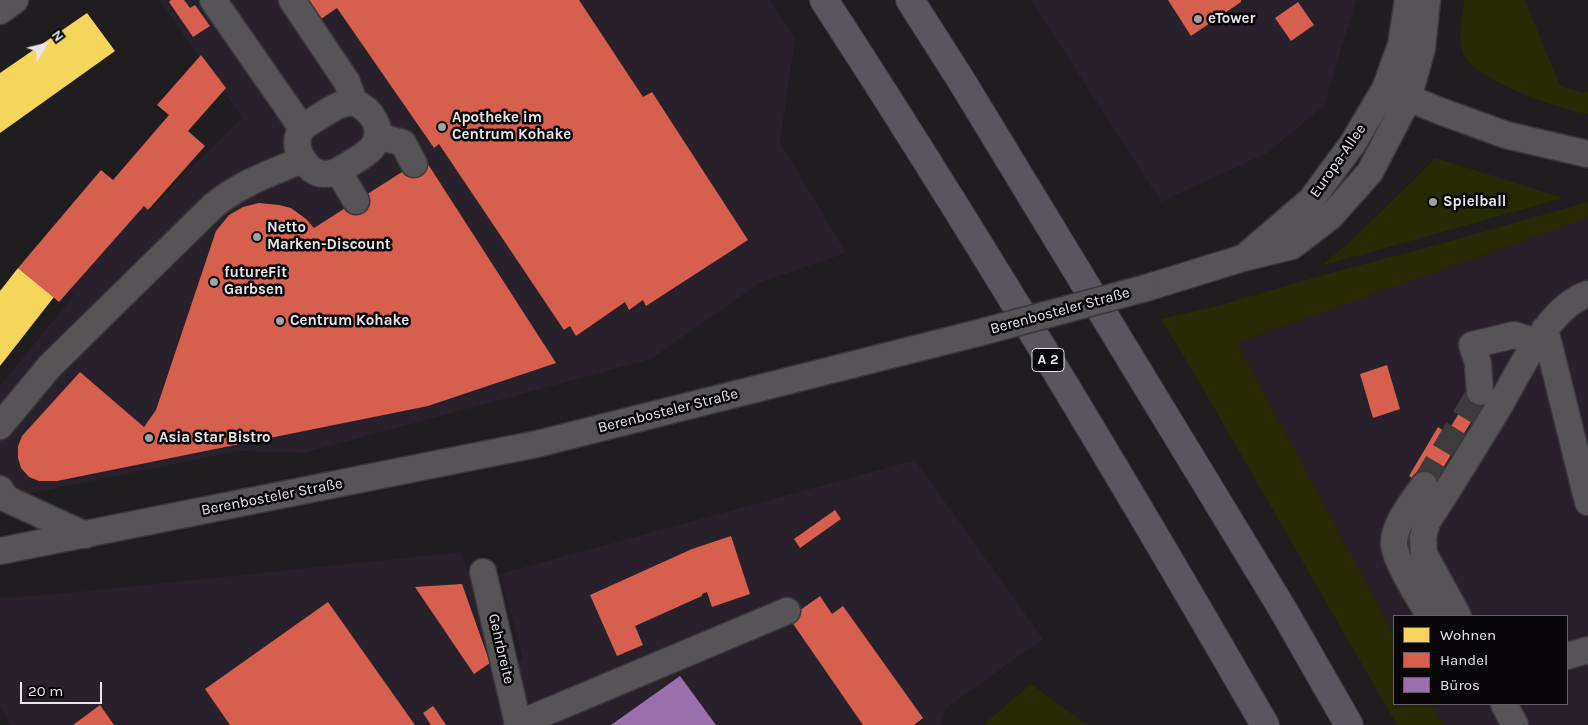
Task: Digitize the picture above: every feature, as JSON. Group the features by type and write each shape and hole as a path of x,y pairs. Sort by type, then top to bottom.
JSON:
{"highway":[{"name":"A 2","path":"824,0 905,125 1158,541 1265,725"},
{"path":"910,0 966,88 1272,590 1349,725"}],"street":[{"path":"0,11 15,0"},
{"path":"213,0 302,128"},
{"path":"292,0 347,82 354,102"},
{"name":"Europa-Allee","path":"1397,94 1401,45 1408,0"},
{"name":"Europa-Allee","path":"1243,258 1292,246 1331,216 1370,172 1397,94 1422,48 1427,0"},
{"path":"1397,94 1506,134 1588,154"},
{"path":"354,102 362,106 374,119 377,136 374,145 369,151 339,172 318,173 313,171 302,160 298,150 298,138 302,128 339,104 354,102"},
{"path":"377,136 403,143 414,164"},
{"path":"0,426 50,366 213,206 232,192 265,175 302,160"},
{"path":"339,172 356,201"},
{"name":"Berenbosteler Straße","path":"0,551 537,444 978,333 1146,288 1243,258"},
{"path":"1457,615 1424,554 1423,537 1427,522 1496,413 1541,335 1564,309 1580,296 1588,294"},
{"path":"1480,392 1478,363 1472,345 1514,334 1541,335"},
{"path":"1541,335 1587,494"},
{"path":"1424,485 1400,523 1394,544 1402,569 1429,615"},
{"path":"0,489 7,499 85,535"},
{"name":"Gehrbreite","path":"483,572 518,724"},
{"path":"518,724 787,611"},
{"path":"1568,656 1588,650"},
{"path":"1505,705 1515,725"}],"shaded area":[{"name":"Centrum Kohake","path":"159,0 769,0 795,39 780,142 846,253 761,282 651,359 304,453 238,451 23,495 0,503 0,386 74,295 69,291 144,206 150,211 242,118"},
{"path":"1031,0 1356,0 1324,106 1267,153 1161,202"},
{"path":"1588,218 1588,725 1444,725 1433,705 1568,705 1568,615 1393,615 1393,632 1237,343"},
{"path":"915,460 1043,639 945,709 941,725 11,725 0,708 0,598 68,593 462,552 497,667 523,659 500,574"}],"green space":[{"path":"1464,0 1525,0 1560,86 1583,93 1588,91 1588,114 1558,107 1519,92 1483,73 1470,63 1463,53 1460,40"},
{"path":"1436,158 1563,198 1321,266 1352,240"},
{"path":"1588,202 1588,218 1237,343 1393,632 1393,705 1433,705 1444,725 1397,725 1161,319 1217,306"},
{"path":"1031,684 1087,725 983,725"}],"building: Wohnen":[{"path":"87,13 115,51 0,133 0,73"},
{"path":"18,268 54,297 0,366 0,291"}],"building: Handel":[{"path":"171,0 184,0 190,8 195,5 210,26 193,37 169,2"},
{"path":"309,0 579,0 643,97 652,92 748,240 646,306 643,300 629,310 625,302 576,336 570,326 564,330 439,144 434,148 337,8 321,19"},
{"name":"eTower","path":"1168,0 1241,0 1241,2 1191,36"},
{"name":"eTower","path":"1298,2 1314,25 1291,41 1275,18"},
{"path":"201,55 226,88 188,131 205,146 148,210 144,206 59,302 18,268 101,170 113,180 169,115 157,105"},
{"name":"Centrum Kohake","path":"424,158 556,363 428,406 57,481 39,481 29,477 21,468 18,458 18,446 22,436 80,372 144,427 156,410 216,231 229,215 243,207 259,203 279,205 291,208 306,219 314,228"},
{"path":"1387,365 1400,409 1373,418 1360,374"},
{"path":"1474,388 1487,396 1430,489 1409,476 1438,427 1447,433"},
{"path":"835,510 841,519 800,548 794,539"},
{"path":"731,536 750,594 712,607 707,592 702,594 702,596 635,626 643,645 617,656 590,595 692,549"},
{"path":"462,584 490,663 474,674 415,587"},
{"path":"820,596 832,614 843,606 923,718 914,725 863,725 789,618"},
{"path":"328,602 415,725 230,725 205,689"},
{"path":"100,705 114,725 73,725"},
{"path":"433,706 446,725 431,725 423,713"}],"building: Büros":[{"path":"680,676 716,725 611,725"}],"tunnel":[{"path":"1424,485 1480,392"}],"place":[{"name":"eTower","path":"1198,19"},
{"name":"Apotheke im Centrum Kohake","path":"442,127"},
{"name":"Spielball","path":"1433,202"},
{"name":"Netto Marken-Discount","path":"257,237"},
{"name":"futureFit Garbsen","path":"214,282"},
{"name":"Centrum Kohake","path":"280,321"},
{"name":"Asia Star Bistro","path":"149,438"}]}
